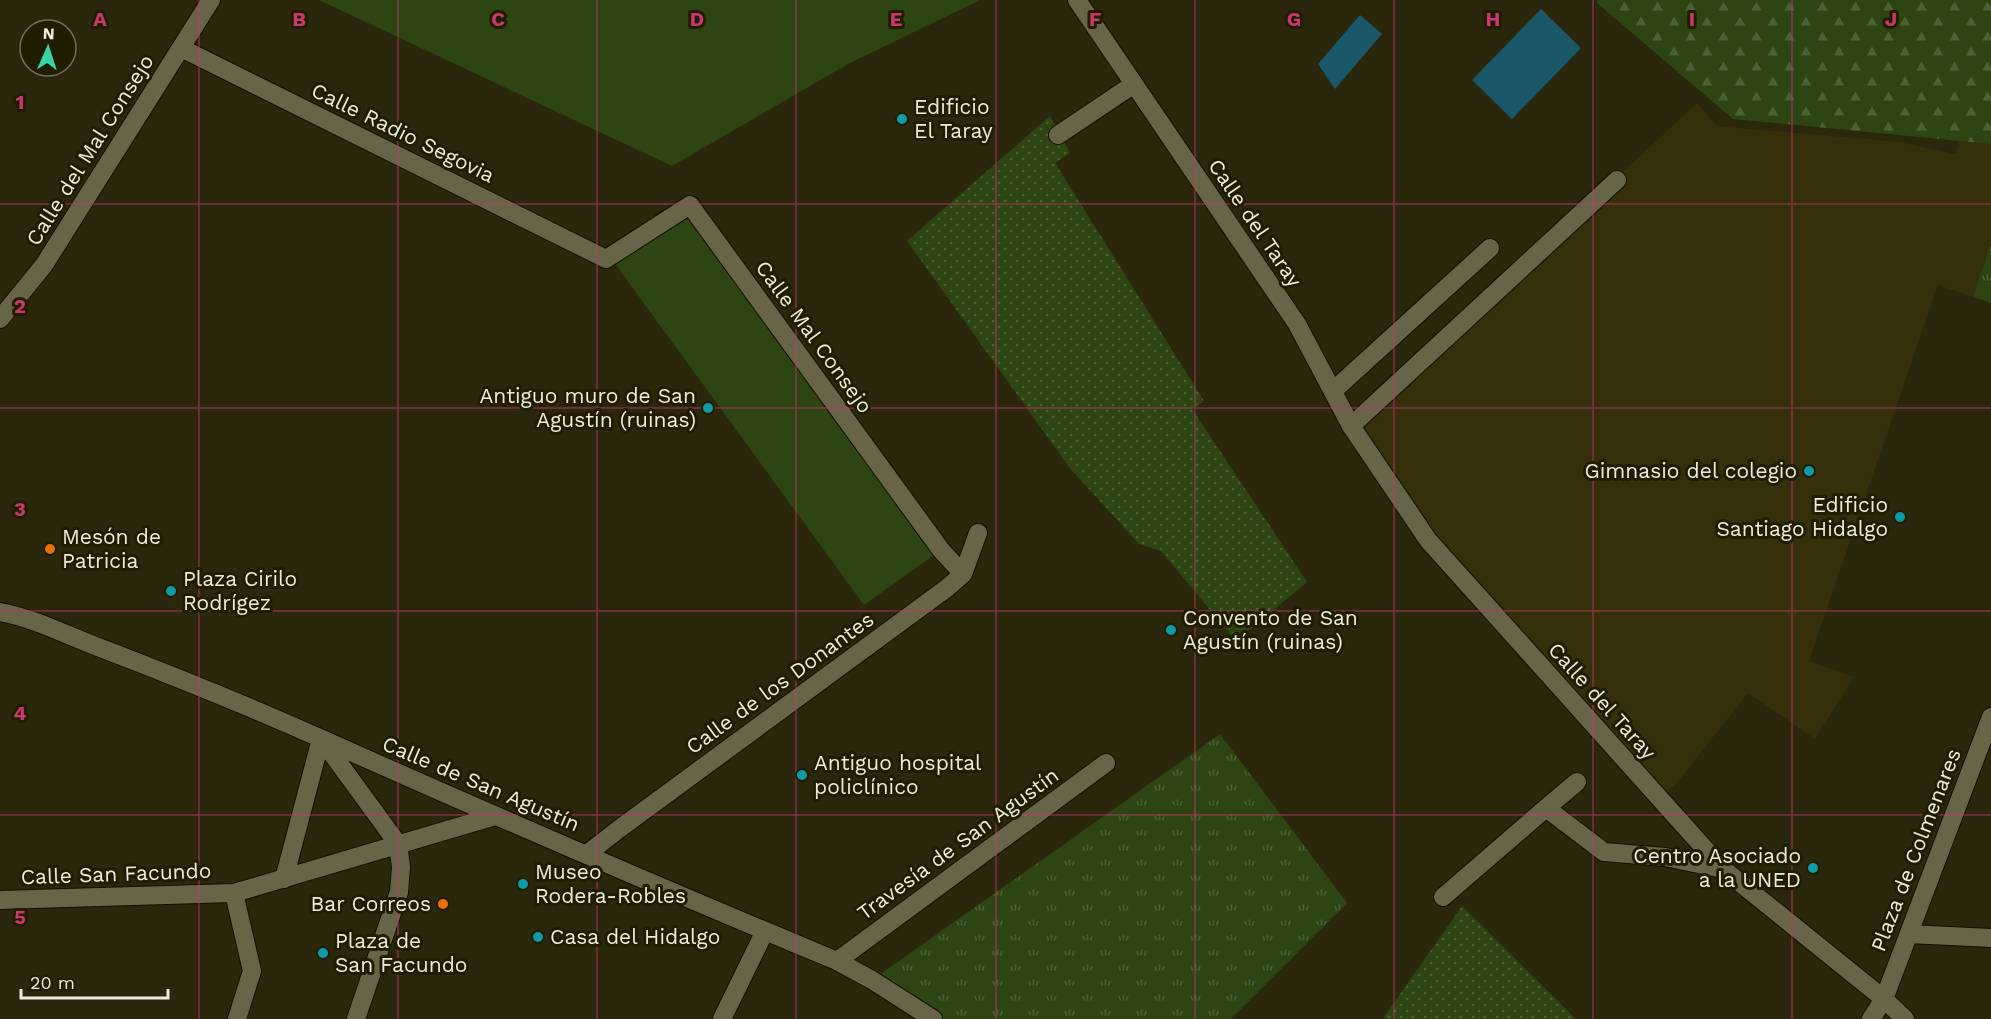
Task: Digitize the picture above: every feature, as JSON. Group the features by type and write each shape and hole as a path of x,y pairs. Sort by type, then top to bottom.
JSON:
{"street":[{"name":"Calle del Mal Consejo","path":"0,320 44,265 211,0"},
{"name":"Calle del Taray","path":"1077,0 1297,324 1351,426 1428,540 1723,869 1884,999 1905,1019"},
{"name":"Calle Radio Segovia","path":"181,48 606,259"},
{"path":"1058,135 1134,84"},
{"path":"1351,426 1617,180"},
{"name":"Calle Mal Consejo","path":"606,259 690,205 941,550 963,574"},
{"path":"1333,391 1490,248"},
{"path":"963,574 978,533"},
{"name":"Calle de los Donantes","path":"587,854 963,574"},
{"name":"Calle de San Agustín","path":"4,609 182,679 495,816 837,961 872,980 933,1019"},
{"name":"Plaza de Colmenares","path":"1871,1019 1884,999 1991,717"},
{"path":"321,739 398,844 401,867 399,892 356,1019"},
{"path":"284,879 321,739"},
{"name":"Travesía de San Agustín","path":"837,961 1106,764"},
{"path":"1443,897 1577,782"},
{"path":"1546,808 1604,852 1665,856 1723,869"},
{"path":"237,1019 252,971 234,893 495,816"},
{"name":"Calle San Facundo","path":"0,900 234,893"},
{"path":"722,1019 765,931"},
{"path":"1909,934 1991,938"}],"shaded area":[{"path":"1697,103 1717,126 1900,142 1956,154 1961,133 1991,140 1991,244 1973,297 1938,285 1809,661 1854,677 1815,739 1748,693 1677,783 1658,797 1428,540 1351,426"}],"green space":[{"path":"319,0 980,0 848,64 672,166"},
{"path":"1597,0 1991,0 1991,144 1733,119 1597,3"},
{"path":"1050,116 1070,153 1055,163 1204,401 1192,409 1307,582 1236,641 1161,551 1139,544 1069,467 907,241"},
{"path":"690,205 941,550 864,605 613,261"},
{"path":"1991,244 1991,303 1973,297"},
{"path":"1220,734 1347,903 1231,1019 933,1019 872,980"},
{"path":"1462,906 1576,1019 1387,1019 1384,1017"}],"water":[{"path":"1541,9 1581,48 1512,119 1472,80"},
{"path":"1360,15 1382,34 1335,89 1318,64"}],"place":[{"name":"Edificio El Taray","path":"902,119"},
{"name":"Antiguo muro de San Agustín (ruinas)","path":"708,408"},
{"name":"Gimnasio del colegio","path":"1809,471"},
{"name":"Edificio Santiago Hidalgo","path":"1900,517"},
{"name":"Mesón de Patricia","path":"50,549"},
{"name":"Plaza Cirilo Rodrígez","path":"171,591"},
{"name":"Convento de San Agustín (ruinas)","path":"1171,630"},
{"name":"Antiguo hospital policlínico","path":"802,775"},
{"name":"Centro Asociado a la UNED","path":"1813,868"},
{"name":"Museo Rodera-Robles","path":"523,884"},
{"name":"Bar Correos","path":"443,904"},
{"name":"Casa del Hidalgo","path":"538,937"},
{"name":"Plaza de San Facundo","path":"323,953"}]}
